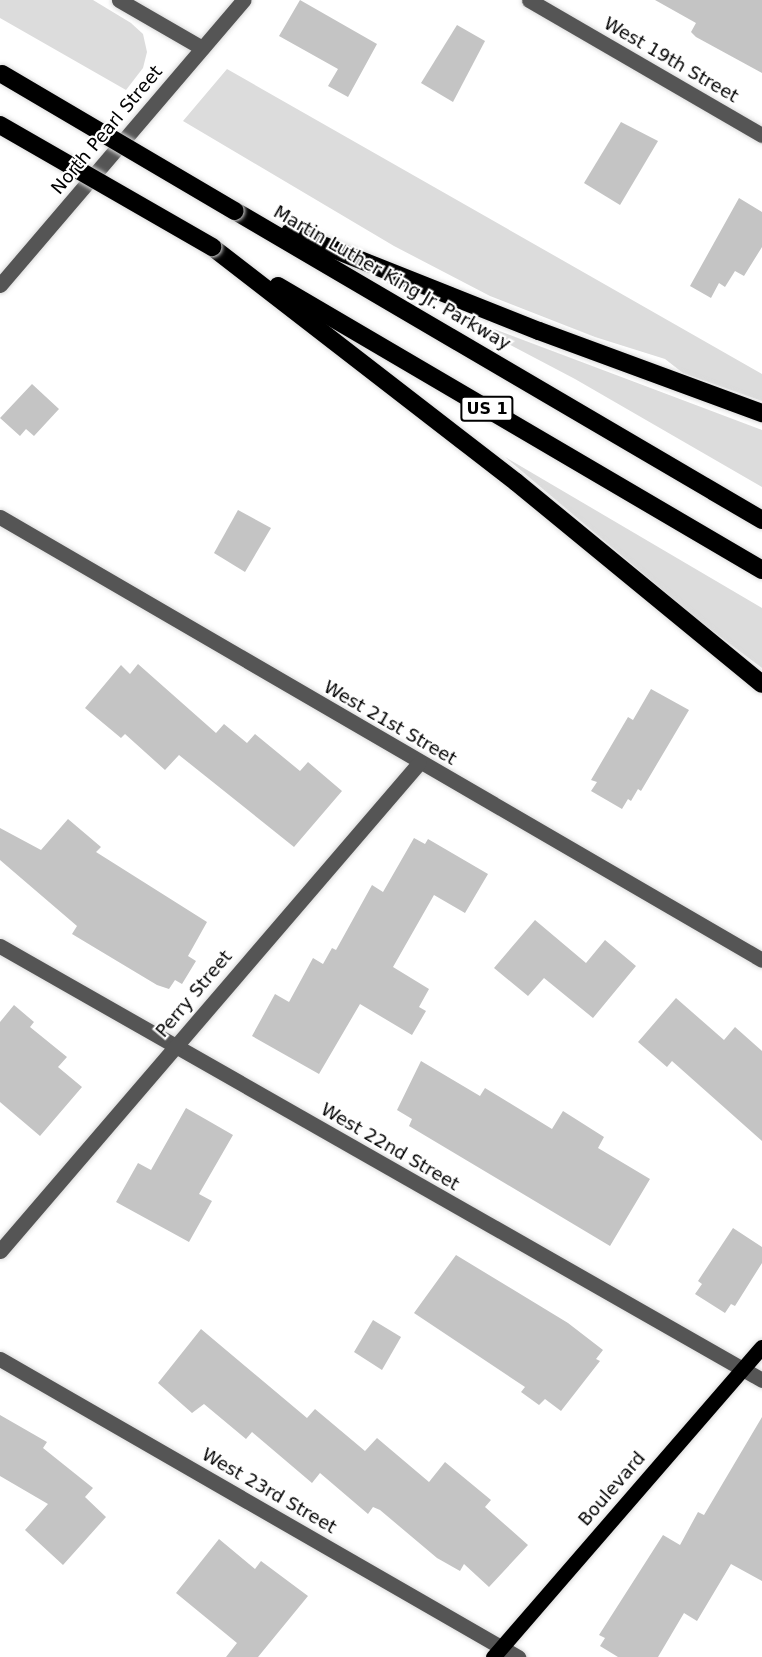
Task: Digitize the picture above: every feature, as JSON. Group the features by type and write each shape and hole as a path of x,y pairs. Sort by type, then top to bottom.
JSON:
{"highway":[{"name":"Martin Luther King Jr. Parkway","path":"1,73 762,520"},
{"name":"US 1","path":"0,124 762,570"},
{"path":"235,211 539,331 762,413"},
{"path":"212,247 516,482 762,684"}],"main road":[{"name":"Boulevard","path":"497,1652 762,1347"}],"street":[{"path":"119,0 202,48"},
{"name":"North Pearl Street","path":"3,278 243,0"},
{"name":"West 19th Street","path":"529,0 762,135"},
{"name":"West 21st Street","path":"0,517 419,763 762,960"},
{"name":"Perry Street","path":"0,1251 419,763"},
{"name":"West 22nd Street","path":"0,946 762,1380"},
{"name":"West 23rd Street","path":"0,1359 497,1652 518,1657"}],"shaded area":[{"path":"0,0 93,0 131,23 143,34 147,52 143,68 126,90 0,18"},
{"path":"227,69 762,374 762,401 683,373 665,359 595,337 490,296 394,246 183,121"},
{"path":"446,311 762,430 762,487 575,379"},
{"path":"505,457 762,608 762,668 698,620"}],"building":[{"path":"300,0 377,44 348,97 328,86 338,69 279,36"},
{"path":"655,0 762,0 762,73 696,37 691,32 696,23"},
{"path":"457,25 485,41 453,102 421,83"},
{"path":"621,122 658,141 620,205 584,183"},
{"path":"739,198 762,212 762,247 744,276 735,271 725,287 719,283 711,298 690,286"},
{"path":"32,384 59,409 34,436 26,429 20,436 0,418"},
{"path":"238,510 271,528 245,572 214,553"},
{"path":"138,664 216,733 224,724 247,743 255,734 300,771 308,762 342,791 294,847 179,755 165,770 125,734 121,738 85,708 121,665 130,674"},
{"path":"651,689 689,710 641,791 638,789 631,801 628,799 622,809 591,791 597,782 591,780 628,717 633,720"},
{"path":"68,819 101,847 96,852 207,922 188,956 196,961 182,984 175,980 169,989 157,985 72,934 77,926 0,860 0,828 41,850"},
{"path":"414,838 425,844 428,839 488,874 465,913 434,895 393,967 429,989 419,1007 426,1011 412,1035 360,1004 319,1074 252,1036 275,994 289,1002 313,958 323,964 332,948 336,950 372,885 383,892"},
{"path":"535,920 586,963 605,940 636,966 593,1018 544,978 528,996 494,968"},
{"path":"676,998 724,1040 735,1027 762,1051 762,1141 672,1061 667,1067 638,1042"},
{"path":"14,1005 34,1022 30,1027 67,1057 58,1067 82,1087 40,1136 0,1102 0,1022"},
{"path":"421,1061 480,1096 485,1088 552,1129 563,1111 604,1137 598,1148 650,1179 610,1246 409,1126 412,1119 397,1110"},
{"path":"186,1108 233,1135 199,1194 212,1201 189,1242 116,1202 138,1163 151,1170"},
{"path":"733,1228 762,1247 762,1263 735,1306 731,1304 725,1313 695,1294 702,1284 698,1281"},
{"path":"456,1255 568,1323 603,1350 596,1359 600,1361 561,1411 545,1399 539,1405 521,1392 525,1387 414,1313"},
{"path":"373,1320 401,1337 382,1370 354,1352"},
{"path":"201,1329 307,1418 315,1409 365,1451 377,1438 429,1482 445,1462 491,1500 485,1507 528,1545 489,1587 464,1564 460,1571 437,1558 380,1510 373,1507 368,1514 320,1473 312,1483 252,1432 246,1439 204,1404 192,1413 158,1383"},
{"path":"0,1415 47,1442 43,1448 93,1488 85,1497 106,1517 63,1565 25,1530 48,1504 0,1476"},
{"path":"762,1417 762,1581 731,1564 697,1621 684,1613 658,1657 618,1657 600,1646 605,1638 599,1635 663,1535 680,1545 698,1512 704,1515"},
{"path":"219,1539 255,1569 261,1561 308,1596 258,1657 226,1657 237,1643 176,1593"}]}
